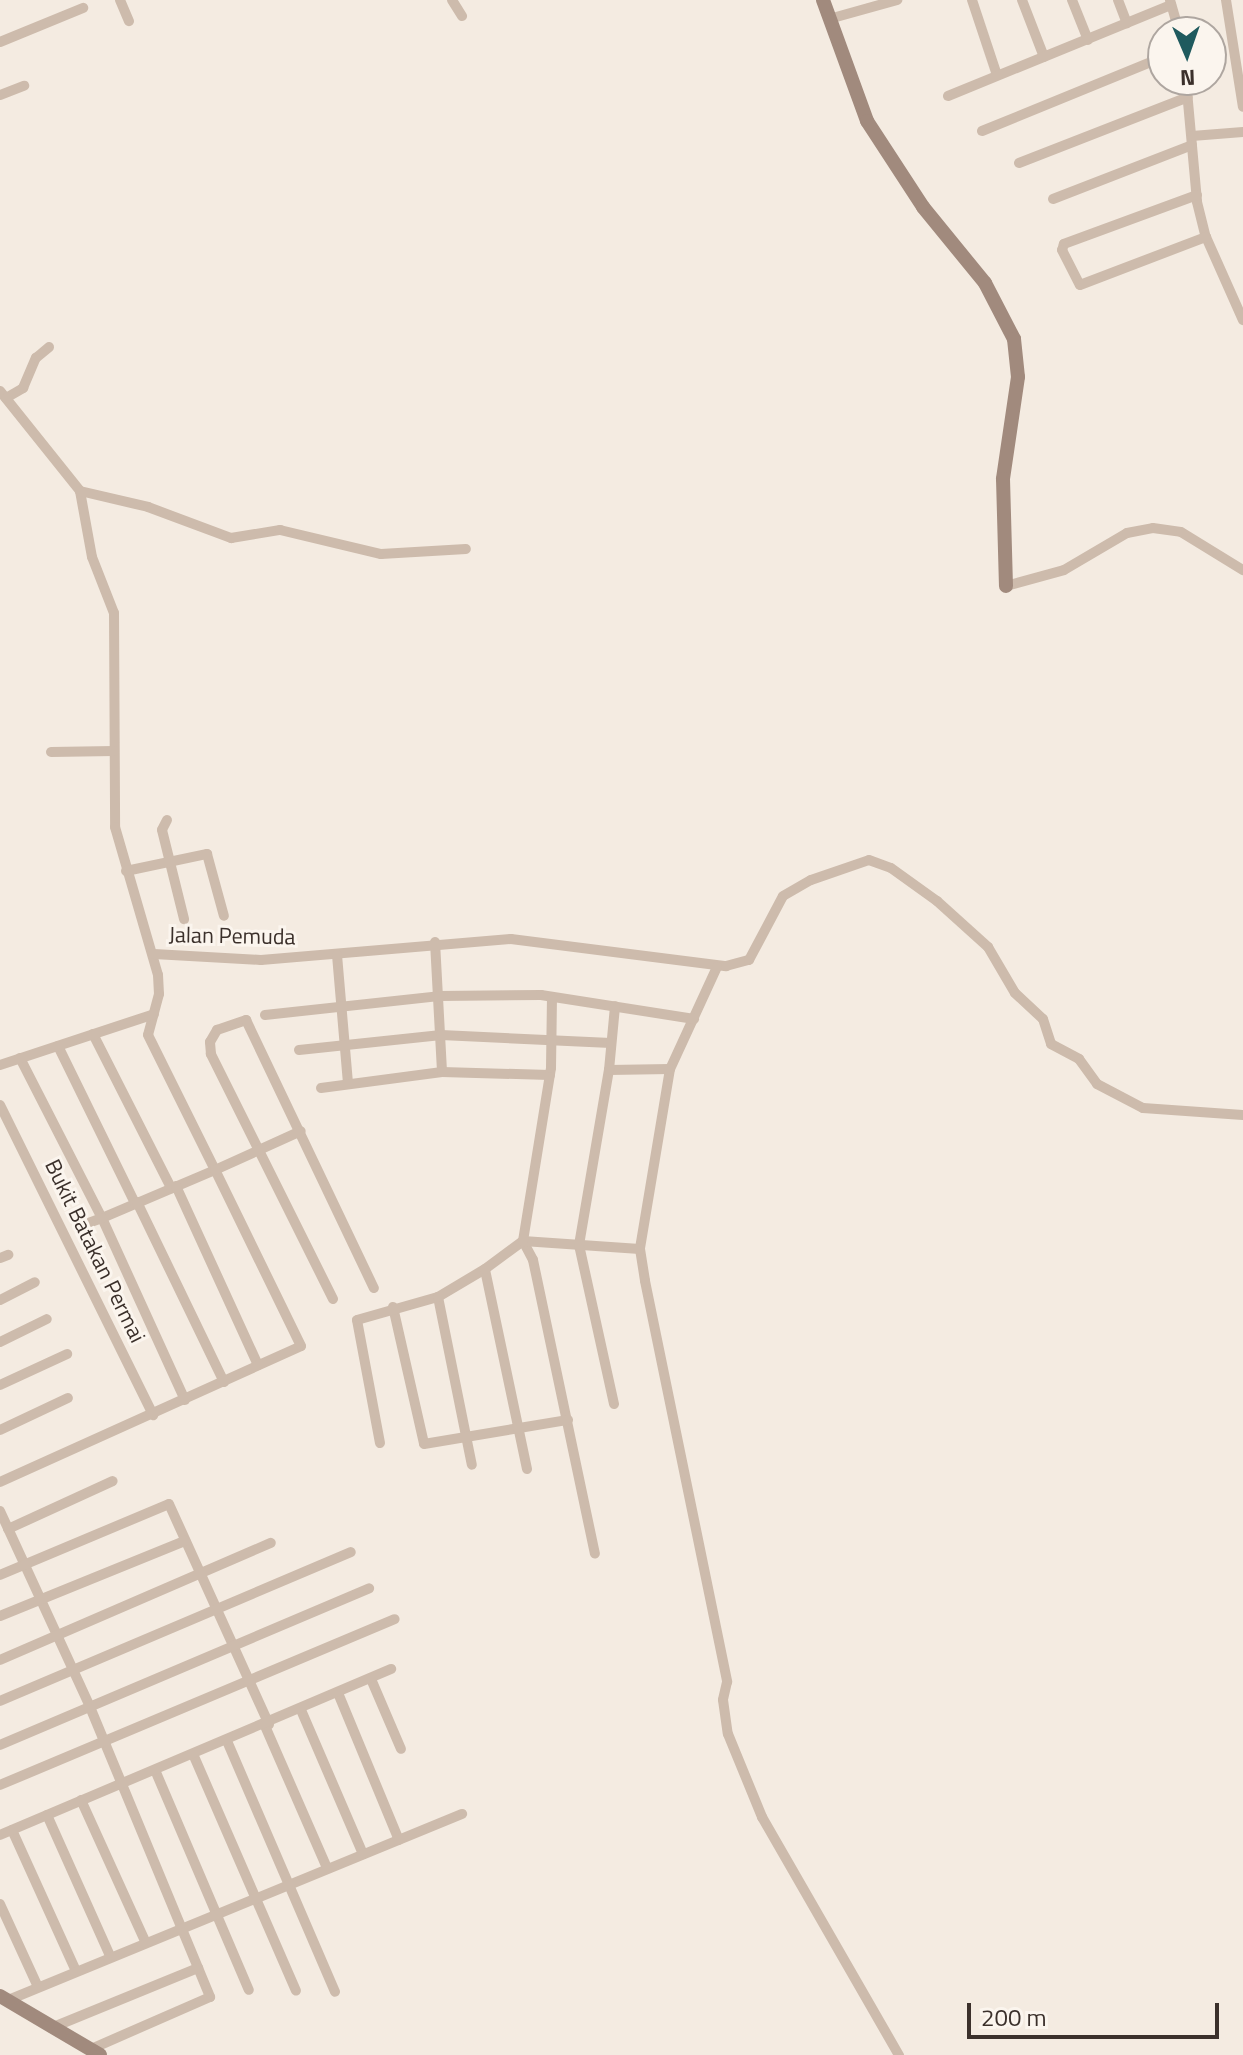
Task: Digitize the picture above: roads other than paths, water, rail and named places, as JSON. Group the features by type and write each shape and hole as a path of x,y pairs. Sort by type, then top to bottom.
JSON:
{"street":[{"path":"452,0 462,16"},
{"path":"823,0 867,121 923,207 985,283 1014,339 1018,377 1003,479 1006,586 1064,570 1127,533 1153,528 1181,532 1243,570"},
{"path":"829,19 897,0"},
{"path":"972,0 997,75"},
{"path":"1022,0 1044,57"},
{"path":"1072,0 1088,40"},
{"path":"1118,0 1127,23"},
{"path":"1226,0 1243,107"},
{"path":"118,2 129,21"},
{"path":"948,96 1088,40 1170,2"},
{"path":"0,42 83,8"},
{"path":"982,131 1147,64"},
{"path":"0,95 24,86"},
{"path":"1019,163 1188,97 1197,195 1206,237 1243,320"},
{"path":"1053,199 1192,140 1243,132"},
{"path":"1197,195 1072,241 1062,250 1080,285 1206,237"},
{"path":"3,395 23,388 36,358 49,347"},
{"name":"Jalan Pemuda","path":"3,395 80,491 92,557 114,613 115,827 126,871 154,954 261,960 337,955 435,942 511,939 717,967"},
{"path":"80,491 148,507 231,538 280,530 381,554 466,549"},
{"path":"51,752 114,751"},
{"path":"167,820 162,826 168,862 184,919"},
{"path":"126,871 207,854 224,916"},
{"path":"899,2055 762,1817 728,1734 723,1700 727,1682 640,1249 670,1069 717,967 749,960 783,896 811,880 877,861 937,901 988,947 1015,993 1043,1019 1051,1044 1079,1059 1097,1084 1143,1108 1243,1115"},
{"path":"435,942 442,1072"},
{"path":"0,1482 301,1346 148,1035 159,994 154,954"},
{"path":"337,955 348,1084"},
{"path":"265,1015 439,996 552,997 694,1019"},
{"path":"552,997 550,1075 523,1241 533,1260 595,1554"},
{"path":"614,1404 579,1245 609,1070 615,1006"},
{"path":"0,1065 154,1014"},
{"path":"333,1299 224,1080 210,1042 217,1030 246,1020 374,1288"},
{"path":"93,1034 174,1187 258,1365"},
{"path":"299,1050 441,1035 552,1036 611,1043"},
{"path":"58,1046 224,1382"},
{"name":"Bukit Batakan Permai","path":"20,1058 102,1218 185,1400"},
{"path":"609,1070 670,1069"},
{"path":"321,1088 442,1072 550,1075"},
{"name":"Bukit Batakan Permai","path":"0,1105 153,1415"},
{"name":"Bukit Batakan Permai","path":"102,1218 301,1131"},
{"path":"83,1225 102,1218"},
{"path":"380,1443 357,1320 393,1307 438,1297 485,1269 523,1241 640,1249"},
{"path":"485,1269 527,1469"},
{"path":"0,1300 35,1282"},
{"path":"438,1297 472,1465"},
{"path":"393,1307 422,1441 430,1446 568,1420"},
{"path":"0,1342 47,1319"},
{"path":"0,1385 67,1354"},
{"path":"0,1430 68,1398"},
{"path":"8,1529 113,1481"},
{"path":"0,1575 169,1504 249,1682 327,1868"},
{"path":"0,1511 90,1707 210,1997 207,2002 95,2052 3,1998"},
{"path":"0,1616 185,1541"},
{"path":"0,1660 201,1576 271,1543"},
{"path":"0,1701 351,1552"},
{"path":"0,1745 369,1588"},
{"path":"0,1785 394,1619"},
{"path":"0,1835 267,1725 391,1669"},
{"path":"371,1679 401,1749"},
{"path":"338,1693 399,1840"},
{"path":"301,1710 363,1854"},
{"path":"227,1741 335,1992"},
{"path":"193,1754 296,1991"},
{"path":"155,1770 249,1990"},
{"path":"81,1800 145,1941"},
{"path":"3,1998 38,1987 180,1926 462,1814"},
{"path":"47,1815 110,1956"},
{"path":"12,1830 76,1971"},
{"path":"0,1904 38,1987"},
{"path":"51,2028 198,1968"}]}
